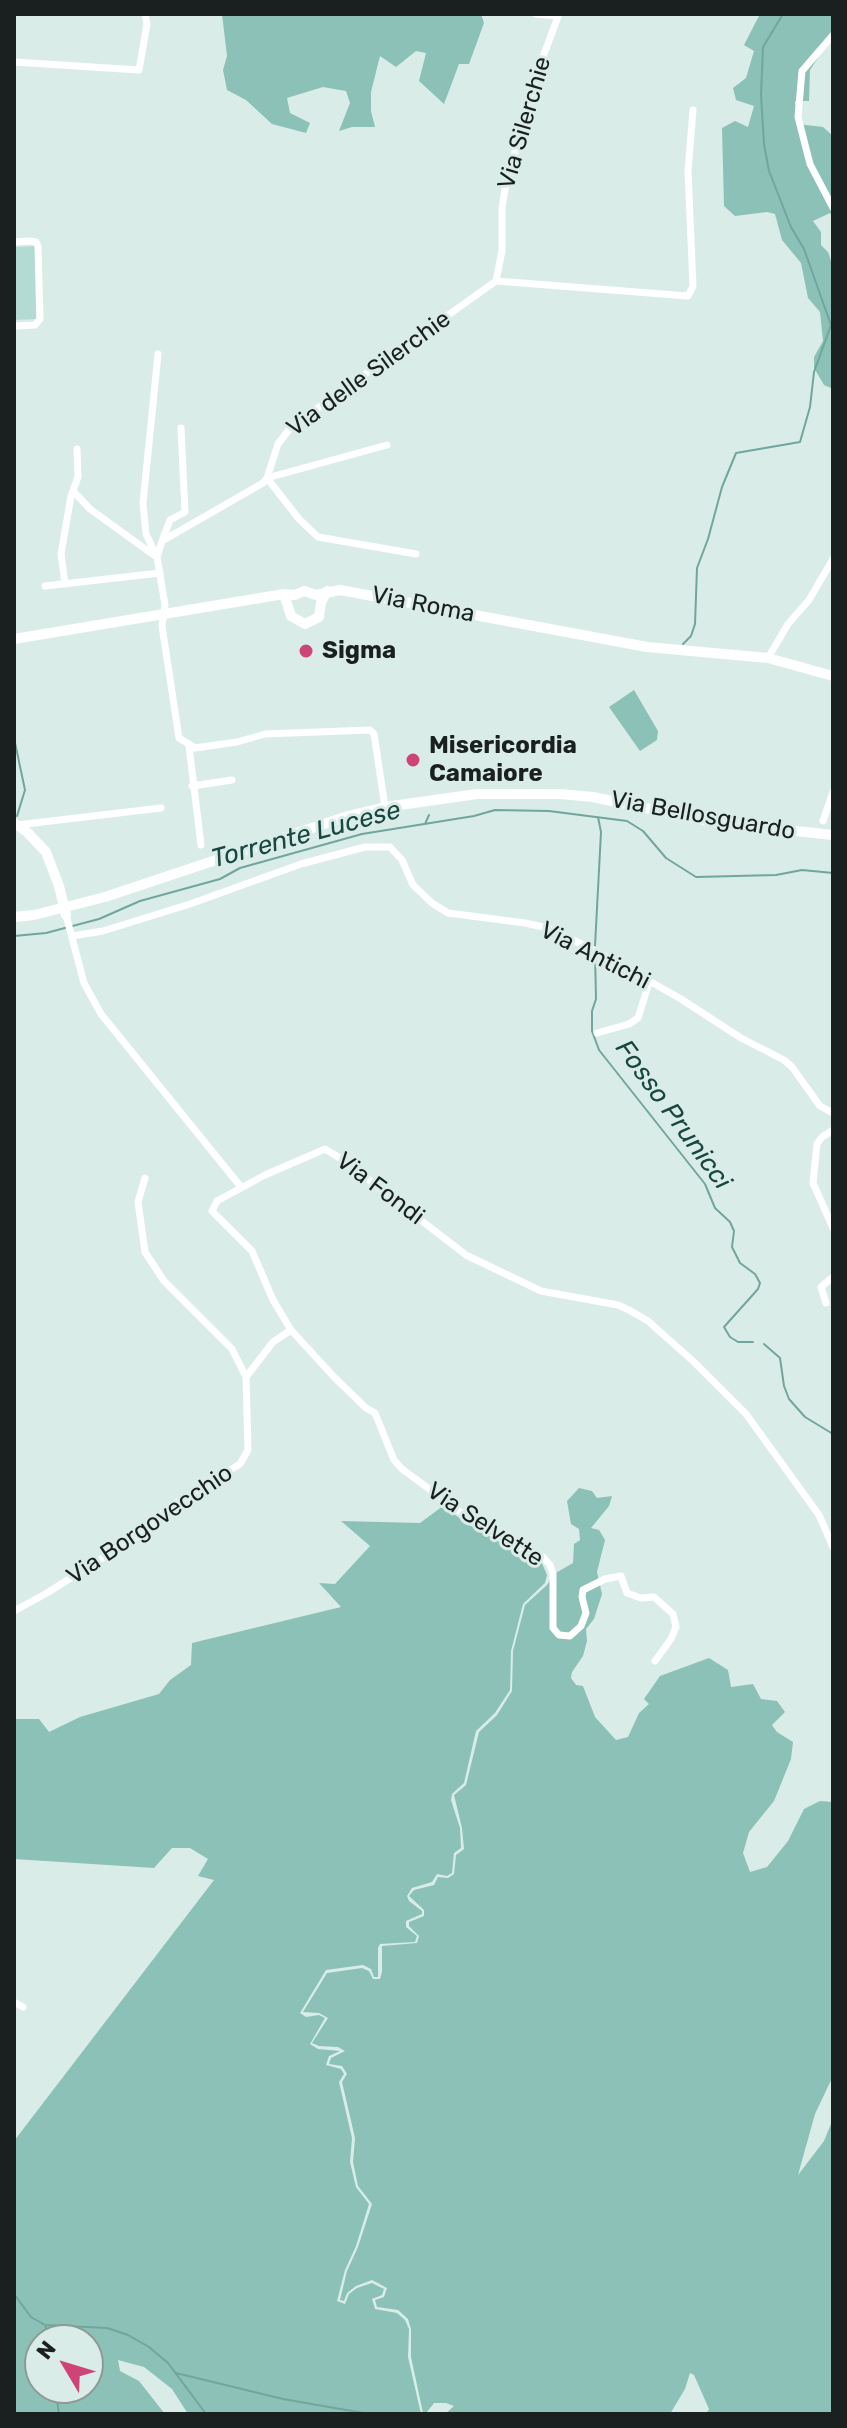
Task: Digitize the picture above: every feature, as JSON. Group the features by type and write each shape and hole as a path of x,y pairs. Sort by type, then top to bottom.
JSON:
{"street":[{"path":"14,62 139,70 147,24 145,14"},
{"path":"536,14 559,15"},
{"name":"Via Silerchie","path":"496,281 502,251 505,189 534,81 559,15"},
{"path":"833,35 802,71 798,117 810,164 833,208"},
{"path":"496,281 688,296 693,286 688,171 693,110"},
{"path":"14,242 30,241 38,246 40,319 35,325 14,326"},
{"name":"Via delle Silerchie","path":"267,478 278,444 291,427 496,281"},
{"path":"158,354 143,503 146,534 157,557 165,605 162,626 179,738 195,748 265,734 370,730 374,734 385,807"},
{"path":"157,557 170,520 185,512 181,428"},
{"path":"162,541 211,511 234,502 267,478 387,445"},
{"path":"65,584 61,554 71,496 78,477 77,449"},
{"path":"267,478 299,519 318,537 416,554"},
{"path":"74,492 90,509 157,557"},
{"path":"768,658 788,624 809,600 833,559"},
{"path":"45,586 160,573"},
{"name":"Via Roma","path":"318,598 327,591 340,590 647,647 768,658 833,676"},
{"path":"14,639 164,614 290,598 304,591 318,598 319,617 305,624 294,620 290,598"},
{"path":"189,746 201,845"},
{"path":"192,786 232,780"},
{"path":"823,821 833,792"},
{"name":"Via Bellosguardo","path":"14,917 65,912 348,816 385,807 477,794 559,794 615,800 712,822 833,835"},
{"path":"16,824 161,808"},
{"path":"16,824 46,852 84,983 101,1014 241,1187 217,1201 212,1211 252,1251 273,1300 291,1330 273,1342 246,1377 232,1349 164,1281 145,1252 138,1202 145,1178"},
{"name":"Via Antichi","path":"72,936 103,931 190,904 301,864 365,847 390,847 402,860 413,885 448,913 548,928 598,952 681,999 741,1038 784,1060 820,1106 833,1113"},
{"path":"597,1033 629,1024 638,1018 649,983"},
{"path":"833,1130 817,1144 813,1183 833,1228"},
{"name":"Via Fondi","path":"241,1187 325,1149 466,1255 541,1291 618,1305 642,1318 694,1362 746,1414 819,1515 833,1547"},
{"path":"826,1303 821,1287 833,1277"},
{"name":"Via Selvette","path":"291,1330 334,1377 375,1413 394,1460 402,1469 478,1525 505,1541 543,1557 553,1574 553,1628 559,1635 570,1636 581,1626 586,1613 583,1590 590,1584 621,1576 627,1593 641,1598 654,1597 673,1614 676,1627 655,1661"},
{"name":"Via Borgovecchio","path":"14,1611 137,1536 169,1507 240,1464 248,1450 246,1377"},
{"path":"14,2002 23,2007"}],"green space":[{"path":"222,14 481,14 484,23 469,64 459,64 444,104 419,81 426,53 416,51 396,67 380,56 371,92 375,127 352,127 339,131 350,103 346,91 323,87 287,98 290,113 310,123 306,133 272,124 246,100 227,90 223,70 227,56"},
{"path":"760,14 833,14 833,35 810,70 809,101 795,101 798,124 823,127 833,136 833,218 830,213 813,221 821,232 821,245 828,252 833,267 833,389 824,385 814,368 814,357 823,341 820,312 808,298 801,263 782,240 775,214 735,216 724,206 722,128 735,121 748,127 754,106 736,100 733,88 746,78 754,51 744,45"},
{"path":"35,246 36,319 14,320 14,247"},
{"path":"634,690 658,731 657,740 640,751 609,707"},
{"path":"579,1488 592,1491 597,1498 612,1496 609,1506 591,1528 599,1530 605,1540 597,1572 602,1594 594,1619 586,1629 583,1656 571,1678 576,1685 583,1686 595,1717 616,1740 628,1737 639,1713 649,1704 644,1699 660,1676 709,1658 728,1670 731,1687 753,1684 761,1699 777,1701 785,1712 772,1725 793,1742 791,1759 774,1801 749,1832 743,1853 750,1872 767,1867 788,1841 804,1809 820,1801 833,1802 833,2076 815,2114 798,2175 824,2141 833,2119 833,2414 706,2414 709,2409 694,2375 690,2373 685,2389 670,2414 445,2414 454,2406 446,2403 434,2403 423,2413 411,2357 408,2319 398,2310 377,2307 375,2300 384,2297 387,2288 372,2280 356,2286 347,2293 344,2301 340,2300 347,2271 372,2204 358,2186 353,2162 355,2138 342,2082 347,2074 342,2066 329,2064 331,2058 345,2051 312,2043 328,2018 319,2013 303,2012 327,1973 362,1968 369,1971 373,1979 380,1979 382,1946 417,1943 419,1936 409,1922 424,1916 424,1910 409,1896 414,1890 434,1885 438,1877 448,1878 454,1874 456,1855 464,1849 454,1795 466,1785 479,1732 497,1715 512,1691 513,1651 525,1605 547,1585 554,1574 573,1563 574,1544 580,1540 579,1529 571,1524 567,1501"},
{"path":"443,1506 469,1525 541,1561 547,1575 545,1583 523,1604 511,1651 510,1690 495,1713 476,1731 464,1783 452,1794 461,1848 454,1853 452,1873 447,1876 437,1874 432,1882 412,1888 407,1896 422,1911 422,1914 406,1921 406,1927 417,1936 415,1942 380,1944 378,1977 374,1977 371,1969 363,1965 326,1970 300,2013 306,2017 319,2015 325,2018 310,2044 318,2049 340,2051 329,2056 326,2065 341,2069 344,2074 339,2082 352,2138 350,2162 356,2187 369,2204 337,2301 345,2304 349,2294 372,2283 384,2289 382,2295 372,2299 375,2309 397,2313 409,2329 408,2357 421,2414 188,2414 172,2389 144,2367 118,2360 120,2371 139,2381 165,2414 14,2414 14,2141 214,1880 198,1876 208,1859 190,1848 172,1848 154,1868 14,1859 14,1719 39,1719 49,1732 80,1717 159,1694 170,1680 191,1665 192,1643 341,1607 319,1583 335,1584 370,1546 341,1521 420,1523"}],"waterway":[{"path":"683,644 691,636 695,624 697,568 736,453 800,442 810,407 814,372 831,325 804,249 791,227 769,171 764,144 761,95 763,47 783,14"},
{"path":"14,738 25,790 17,816"},
{"name":"Torrente Lucese","path":"14,936 46,933 99,919 140,901 220,879 240,868 362,834 495,810 549,811 627,821 643,831 666,858 696,877 776,875 802,870 833,873"},
{"path":"425,824 429,815"},
{"name":"Fosso Prunicci","path":"595,946 601,832 598,817"},
{"name":"Fosso Prunicci","path":"595,953 596,999 592,1011 592,1031 599,1050 705,1184 715,1208 730,1222 734,1231 732,1247 740,1263 755,1274 760,1283 724,1327 730,1337 738,1342 753,1342"},
{"name":"Fosso Prunicci","path":"764,1344 780,1358 789,1399 805,1417 833,1434"},
{"path":"14,2294 31,2317 43,2324"},
{"path":"104,2328 128,2335 168,2363 206,2414"},
{"path":"176,2373 283,2399 369,2414"},
{"path":"57,2404 59,2414"}],"place":[{"name":"Sigma","path":"306,651"},
{"name":"Misericordia Camaiore","path":"413,760"}]}
